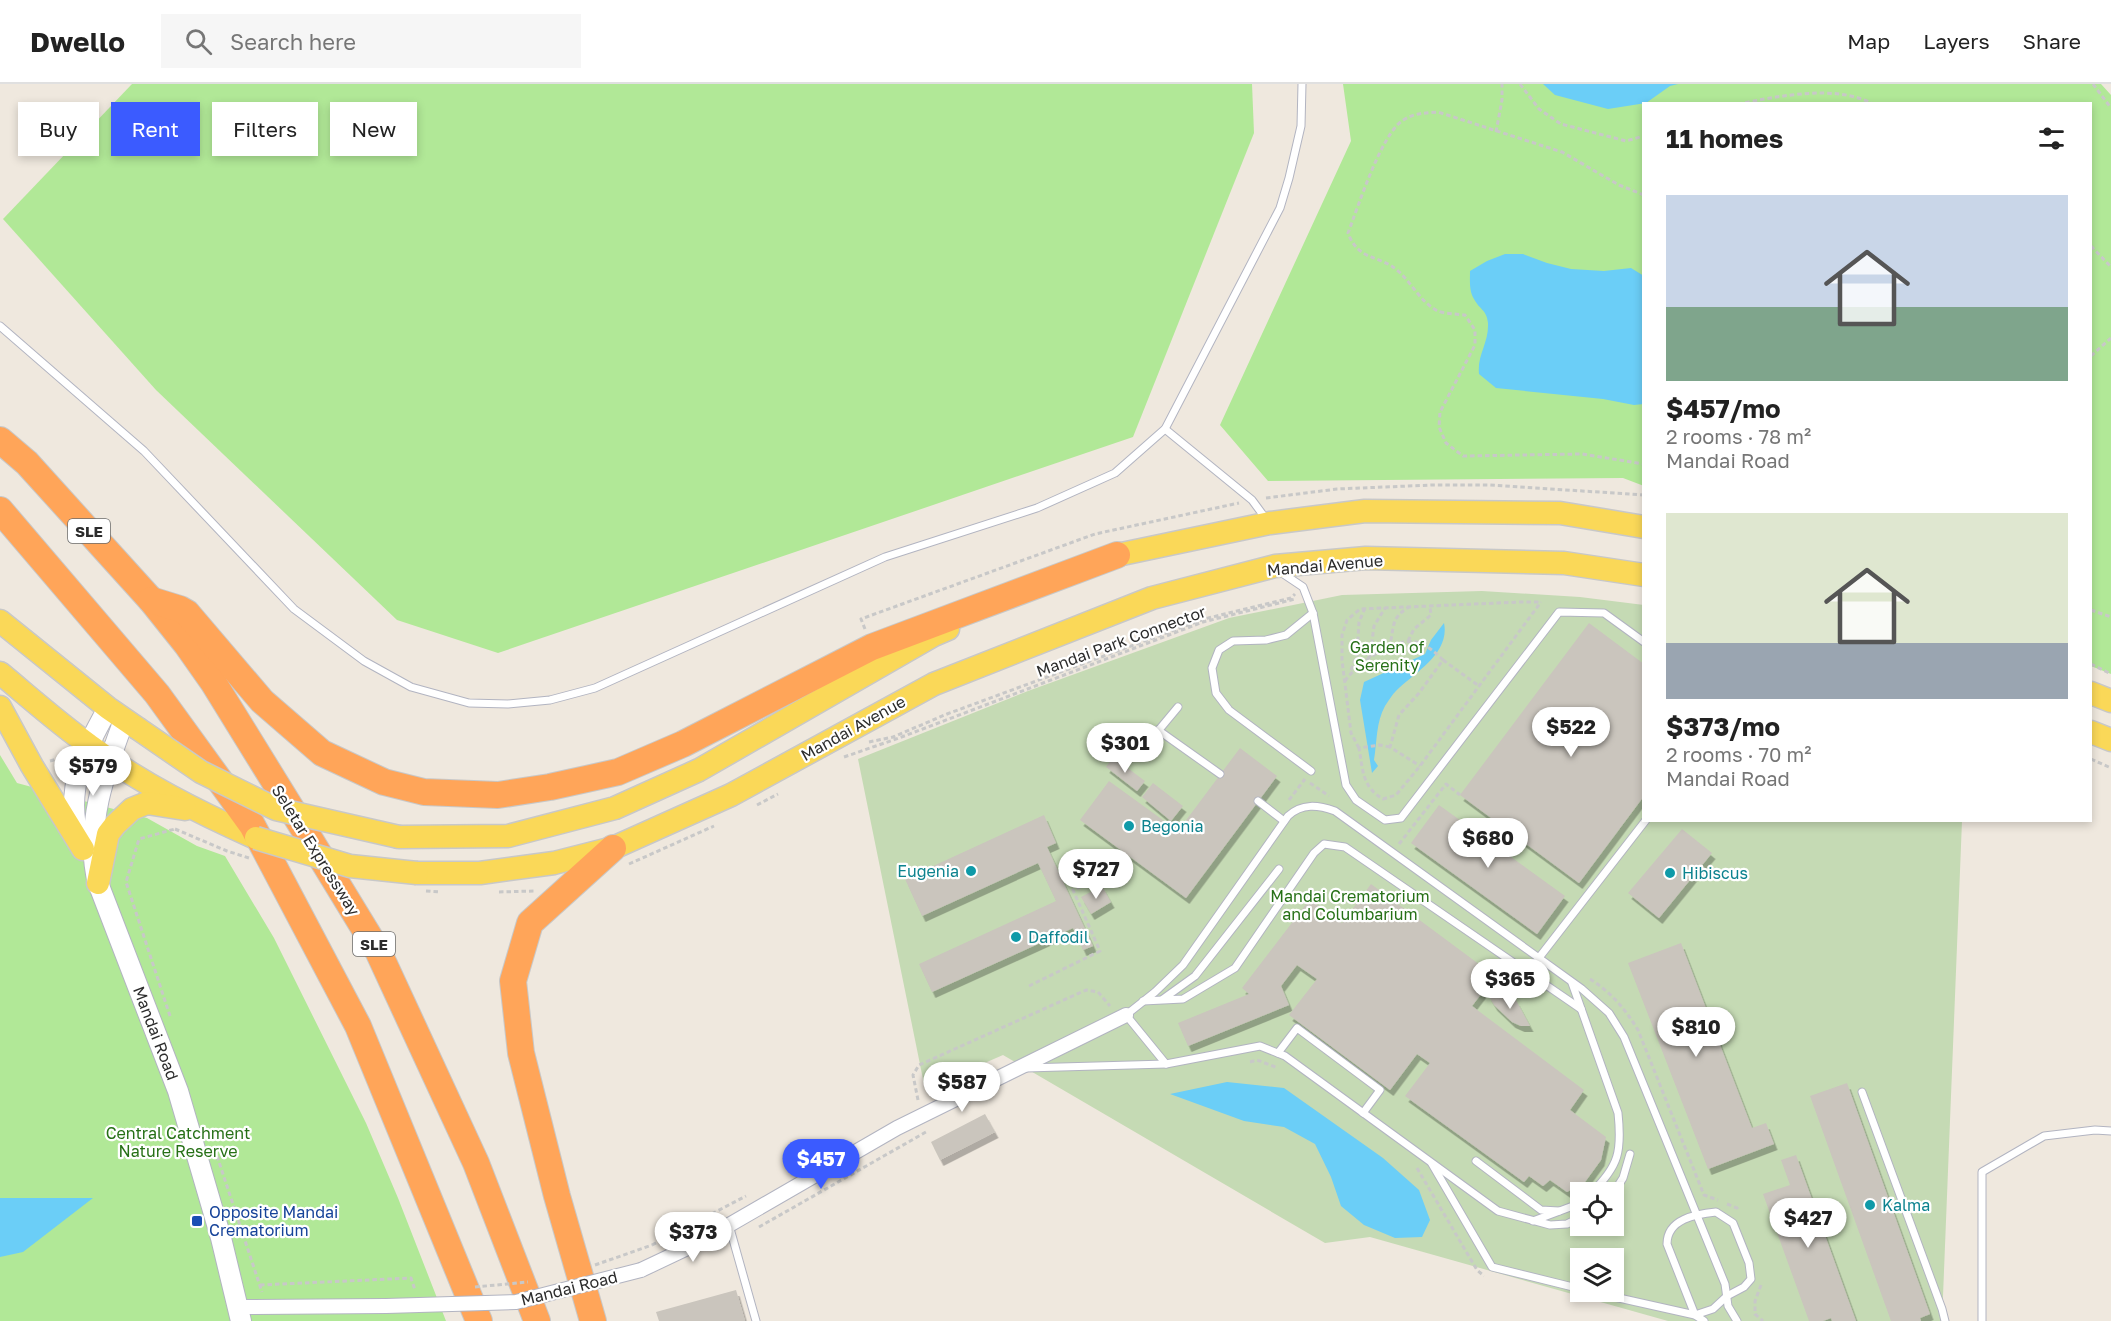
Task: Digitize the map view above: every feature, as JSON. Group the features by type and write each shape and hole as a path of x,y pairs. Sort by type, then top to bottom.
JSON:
{"highway":[{"name":"Seletar Expressway","path":"0,440 27,463 151,600 187,645 213,682 378,951 476,1163 537,1321"},
{"path":"0,510 158,694 252,825 358,1026 479,1321"},
{"path":"151,600 180,609 187,614 262,701 322,753 384,782 424,792 498,795 550,787 618,771 683,744 872,647 1117,555"},
{"path":"593,1321 557,1196 521,1053 513,981 530,923 613,848"}],"main road":[{"path":"0,621 123,718 201,772 276,809 399,837 508,837 615,808 699,770 934,635 1117,555 1270,523 1365,511 1560,513 1642,527"},
{"name":"Mandai Avenue","path":"88,745 196,811 256,838 350,866 417,873 480,873 554,863 613,848 731,795 934,684 1152,598 1275,566 1366,558 1564,563 1642,575"},
{"path":"0,673 88,745"},
{"path":"2092,693 2111,701"},
{"path":"0,707 91,866"},
{"name":"Mandai Road","path":"123,718 88,745 80,769 73,806 74,823 178,1091 221,1238 240,1314"},
{"name":"Mandai Road","path":"91,866 98,800 123,718"},
{"path":"2092,732 2111,740"},
{"path":"91,866 108,834 132,809 147,803 196,811"}],"street":[{"name":"Mandai Road","path":"240,1314 266,1307 516,1302 641,1270 698,1243 897,1128 1017,1068 1119,1012"}],"lane":[{"path":"0,326 144,451 294,609 364,661 411,687 469,703 508,704 550,700 595,688 885,557 1037,508 1115,473 1165,429 1280,208 1301,126 1302,84"},
{"path":"1165,429 1252,500 1270,523"},
{"path":"1262,570 1284,573 1304,588 1313,613 1346,784 1356,800 1385,820 1401,818 1559,612 1604,614 1642,641"},
{"path":"1311,771 1229,710 1216,693 1212,668 1219,650 1233,641 1266,640 1286,635 1313,613"},
{"path":"1148,743 1178,706"},
{"path":"1158,730 1220,774"},
{"path":"1258,801 1284,821"},
{"path":"1143,1002 1183,965 1284,821 1297,808 1315,806 1335,811 1595,999 1609,1013 1624,1037 1725,1284 1728,1306 1737,1321"},
{"path":"1538,959 1644,822"},
{"path":"1166,1064 1119,1012 1143,1002 1183,999 1235,968 1314,853 1324,844 1345,847 1581,1009"},
{"path":"1160,1000 1195,976 1279,869"},
{"path":"1572,983 1618,1113 1620,1135 1618,1157 1603,1182"},
{"path":"1278,1053 1298,1028 1380,1090 1363,1113"},
{"path":"1017,1068 1166,1064 1260,1046 1285,1056 1498,1211 1550,1225 1570,1222"},
{"path":"1862,1092 1945,1321"},
{"path":"1982,1321 1982,1172 2044,1136 2095,1130 2111,1131"},
{"path":"1620,1182 1630,1154"},
{"path":"1476,1161 1539,1209 1559,1211"},
{"path":"1431,1162 1492,1267 1570,1286"},
{"path":"1533,1221 1570,1207"},
{"path":"1716,1212 1733,1223 1749,1263 1750,1279 1744,1287 1727,1296 1713,1309 1695,1315 1667,1244 1667,1236 1676,1223 1697,1214 1716,1212"},
{"path":"729,1225 756,1321"},
{"path":"1624,1299 1695,1315 1704,1321"}],"path":[{"path":"1496,132 1502,100 1502,84"},
{"path":"1520,84 1539,109 1561,124 1626,141 1642,137"},
{"path":"2093,84 2111,108"},
{"path":"1749,102 1814,90 1856,93 1870,102"},
{"path":"1642,194 1619,185 1562,152 1438,112 1420,113 1401,121 1386,139 1348,233 1352,245 1361,252 1397,269 1439,312 1466,315 1475,330 1475,345 1440,412 1439,427 1446,443 1463,456 1582,454 1642,464"},
{"path":"2092,247 2111,267"},
{"path":"2092,355 2111,338"},
{"path":"862,744 893,737 947,714 1204,619 1291,598 1304,588"},
{"name":"Mandai Park Connector","path":"837,759 932,726 1203,622 1293,601 1304,588"},
{"path":"1541,602 1420,766 1396,795 1383,799 1372,792 1364,777 1359,748 1351,733 1342,660 1342,635 1347,620 1360,609 1410,606 1541,602"},
{"path":"1389,648 1392,624 1398,613 1410,606"},
{"path":"1408,641 1414,629 1431,615 1431,606"},
{"path":"1345,681 1357,655 1359,622 1365,608"},
{"path":"1350,673 1370,656 1374,626 1386,608"},
{"path":"2092,610 2111,617"},
{"path":"1365,661 1408,641 1419,642 1479,686"},
{"path":"1390,747 1399,715 1419,693 1443,660"},
{"path":"2092,664 2111,674"},
{"path":"1359,748 1380,745 1390,747 1460,795"},
{"path":"2092,759 2111,768"},
{"path":"1398,845 1446,784"},
{"path":"777,787 765,801 786,789"},
{"path":"171,1017 126,882 139,839 175,829"},
{"path":"1029,986 1100,951 1073,890 1109,874 1126,854"},
{"path":"919,1105 913,1075 919,1065 1086,990 1098,992 1119,1012"},
{"path":"1245,1062 1257,1060 1279,1068"},
{"path":"733,1240 788,1212 932,1129"},
{"path":"1683,1140 1704,1195 1712,1198"},
{"path":"216,1153 266,1307"},
{"path":"1410,1162 1419,1169"},
{"path":"590,1266 652,1245 724,1208"},
{"path":"260,1285 411,1278 416,1292"},
{"path":"466,1287 536,1281"},
{"path":"1755,1314 1763,1321"}],"green space":[{"path":"132,84 1252,84 1254,133 1133,437 498,653 397,620 156,390 3,219 63,156 99,156 99,119 111,106 111,156 200,156 200,102 115,102"},
{"path":"1343,84 2101,84 2111,95 2111,674 2092,666 2092,102 1642,102 1642,485 1623,478 1268,481 1220,425 1351,141"},
{"name":"Mandai Crematorium and Columbarium","path":"1482,591 1580,597 1642,605 1642,822 1962,822 1942,1321 1668,1321 1601,1302 1624,1302 1624,1248 1570,1248 1570,1293 1370,1237 1325,1243 1003,1055 925,1089 858,759 1028,691 1229,618 1342,595"},
{"name":"Central Catchment Nature Reserve","path":"0,755 17,783 147,818 197,846 225,856 274,938 366,1123 446,1321 0,1321"}],"water":[{"path":"1543,84 1678,84 1670,86 1647,102 1608,109 1555,95"},
{"path":"1505,254 1523,254 1571,269 1604,271 1631,268 1642,275 1642,404 1496,388 1479,374 1488,323 1486,315 1471,293 1470,271"},
{"path":"1444,623 1445,633 1437,652 1423,668 1397,690 1382,712 1378,725 1374,760 1378,766 1372,773 1360,700 1364,682 1425,654 1431,640"},
{"path":"1227,1082 1284,1088 1383,1158 1419,1190 1430,1220 1422,1237 1395,1238 1364,1225 1341,1206 1331,1177 1315,1144 1284,1127 1244,1121 1170,1094"},
{"path":"0,1198 93,1198 23,1252 0,1257"}],"building":[{"path":"1589,623 1642,663 1642,799 1579,883 1460,795"},
{"name":"Begonia","path":"1240,748 1277,776 1186,898 1080,820 1109,781 1178,831"},
{"path":"1113,757 1145,781 1137,791 1106,767"},
{"path":"1153,783 1183,806 1171,821 1142,797"},
{"path":"1439,805 1565,896 1537,934 1411,843"},
{"path":"1044,815 1056,843 1047,847 1093,946 1083,950 1073,928 932,992 919,964 1056,901 1038,863 922,916 905,879"},
{"name":"Hibiscus","path":"1682,829 1712,853 1659,918 1628,893"},
{"path":"1371,884 1495,976 1472,1006 1584,1090 1570,1110 1606,1137 1601,1160 1585,1182 1570,1182 1570,1190 1567,1192 1550,1180 1543,1186 1529,1176 1524,1182 1405,1096 1430,1063 1417,1054 1390,1090 1289,1015 1317,979 1297,965 1281,986 1289,1005 1188,1046 1178,1023 1249,994 1242,988 1310,899 1342,923"},
{"path":"1102,886 1111,902 1091,914 1081,897"},
{"path":"1681,943 1752,1128 1766,1123 1774,1144 1708,1169 1628,963"},
{"path":"1488,995 1516,1000 1530,1026 1521,1026 1512,1022 1494,1005"},
{"name":"Kalma","path":"1847,1083 1930,1314 1920,1318 1921,1321 1891,1321 1810,1096"},
{"path":"985,1114 995,1132 940,1160 931,1142"},
{"path":"1796,1155 1856,1321 1832,1321 1831,1318 1823,1321 1809,1321 1763,1194 1790,1185 1781,1160"},
{"path":"736,1290 745,1321 659,1321 656,1312"}],"place":[{"name":"Begonia","path":"1129,826"},
{"name":"Eugenia","path":"971,871"},
{"name":"Hibiscus","path":"1670,873"},
{"name":"Daffodil","path":"1016,937"},
{"name":"Kalma","path":"1870,1205"},
{"name":"Opposite Mandai Crematorium","path":"197,1221"}],"park label":[{"name":"Garden of Serenity","path":"1387,656"}]}
